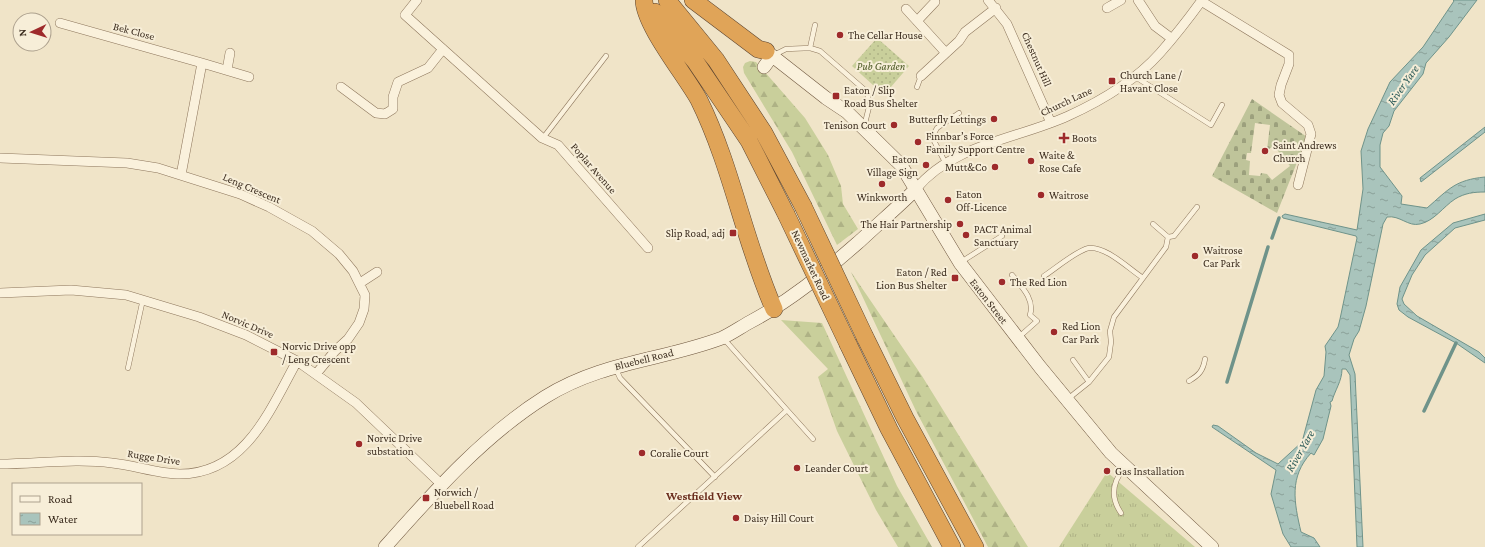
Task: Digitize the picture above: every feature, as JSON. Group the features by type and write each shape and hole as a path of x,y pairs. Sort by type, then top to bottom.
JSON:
{"highway":[{"name":"Newmarket Road","path":"644,0 695,61 749,141 786,214 889,429 952,547"},
{"path":"644,0 644,8 668,52 698,100 719,148 758,270 774,309"},
{"name":"Newmarket Road","path":"667,0 716,60 764,133 803,206 905,418 975,547"},
{"path":"693,0 758,49 767,58"}],"street":[{"name":"Poplar Avenue","path":"417,0 405,14 543,138 558,145 648,248"},
{"name":"Chestnut Hill","path":"988,0 996,8 1007,24 1051,123"},
{"path":"1107,8 1121,0"},
{"path":"1138,0 1156,26 1171,38"},
{"path":"1202,0 1289,55 1290,64 1279,95 1282,103 1308,125 1311,134 1298,185"},
{"name":"Church Lane","path":"916,189 927,176 946,164 976,149 1068,116 1102,97 1134,76 1161,52 1202,0"},
{"path":"917,21 935,2"},
{"path":"921,76 959,42 964,32 996,8"},
{"path":"906,9 946,53"},
{"name":"Bek Close","path":"60,23 202,62 249,77"},
{"path":"341,87 376,113 385,114 393,109 393,97 398,82 428,68 443,49"},
{"path":"226,70 230,53"},
{"name":"Eaton Street","path":"767,58 847,112 901,165 960,263 1068,400 1112,453 1212,547"},
{"path":"181,175 202,62"},
{"name":"Leng Crescent","path":"0,158 127,163 158,168 240,194 269,206 312,231 339,254 360,283 365,295 364,309 359,323 348,339 336,350 316,374"},
{"name":"Bluebell Road","path":"385,547 441,484 500,430 545,397 587,375 614,366 723,337 774,309 796,295 833,266 916,189"},
{"path":"360,283 377,272"},
{"name":"Norvic Drive","path":"0,293 71,290 126,295 199,317 246,335 297,361 362,409 441,484"},
{"name":"Rugge Drive","path":"0,464 88,461 112,463 179,474 210,470 236,455 254,435 277,398 297,361"}],"lane":[{"path":"810,48 815,25"},
{"path":"767,58 786,49 810,48 820,51 866,91 870,103 864,128"},
{"path":"543,138 606,56"},
{"path":"916,87 921,76"},
{"path":"1134,76 1211,125 1222,105"},
{"path":"946,164 932,137 937,128 959,113"},
{"path":"1168,237 1174,236 1197,207"},
{"path":"1153,224 1168,237"},
{"path":"960,263 1002,236"},
{"path":"1068,400 1089,382 1109,357 1111,342 1110,331 1114,317 1164,251 1168,242 1168,237"},
{"path":"1044,276 1076,254 1088,248 1106,252 1143,278"},
{"path":"1012,274 1025,291 1033,308 1030,315 1037,321 1018,338"},
{"path":"128,368 143,299"},
{"path":"723,337 813,439"},
{"path":"1189,381 1198,375 1203,369 1204,359"},
{"path":"1073,360 1089,382"},
{"path":"614,366 620,378 715,478"},
{"path":"638,547 715,478 787,410"},
{"path":"1121,513 1115,504 1113,495 1115,482 1126,466"}],"green space":[{"name":"Pub Garden","path":"877,38 909,66 884,95 852,66"},
{"path":"750,61 756,62 805,118 828,155 841,186 843,204 858,229 837,245 792,152 744,73 743,67 745,63"},
{"path":"1252,99 1307,137 1277,213 1212,176","holes":["1255,123 1270,125 1267,150 1274,146 1290,166 1272,180 1267,174 1261,173 1260,176 1249,175 1250,161 1246,160 1247,153 1251,153"]},
{"path":"851,272 922,376 1028,547 988,547 916,411"},
{"path":"781,320 822,323 897,486 932,547 898,547 876,510 837,431 818,377 828,369"},
{"path":"1107,472 1195,547 1059,547"}],"water":[{"name":"River Yare","path":"1453,0 1477,0 1449,37 1426,63 1423,74 1394,111 1389,126 1383,133 1380,145 1380,167 1402,196 1401,204 1427,208 1453,186 1475,178 1485,177 1485,192 1462,195 1451,202 1430,220 1420,224 1412,224 1396,218 1387,217 1383,224 1366,306 1359,331 1354,339 1349,355 1355,374 1363,547 1357,547 1350,375 1346,369 1342,369 1340,381 1332,401 1330,402 1331,406 1323,439 1314,455 1311,453 1304,462 1296,481 1295,500 1301,532 1314,538 1320,547 1291,547 1283,534 1271,494 1276,470 1212,427 1213,425 1218,426 1256,453 1278,464 1302,442 1316,390 1324,376 1325,346 1338,327 1357,238 1356,236 1283,218 1282,216 1285,214 1357,230 1363,189 1361,151 1368,129 1390,82 1423,47 1454,1"},
{"path":"1485,127 1485,132 1421,182 1420,178"},
{"path":"1485,214 1485,220 1455,228 1425,255 1412,275 1402,299 1404,304 1417,316 1479,352 1485,358 1485,363 1456,343 1408,317 1399,310 1397,304 1400,287 1421,250 1453,223"}],"waterway":[{"path":"1272,238 1279,218"},
{"path":"1227,382 1268,247"},
{"path":"1424,411 1456,343"}],"place":[{"name":"The Cellar House","path":"840,35"},
{"name":"Church Lane / Havant Close","path":"1112,81"},
{"name":"Eaton / Slip Road Bus Shelter","path":"836,96"},
{"name":"Butterfly Lettings","path":"994,119"},
{"name":"Tenison Court","path":"894,125"},
{"name":"Boots","path":"1064,138"},
{"name":"Finnbar’s Force Family Support Centre","path":"918,142"},
{"name":"Saint Andrews Church","path":"1265,151"},
{"name":"Waite & Rose Cafe","path":"1031,161"},
{"name":"Eaton Village Sign","path":"926,165"},
{"name":"Mutt&Co","path":"995,167"},
{"name":"Winkworth","path":"882,184"},
{"name":"Waitrose","path":"1041,195"},
{"name":"Eaton Off-Licence","path":"948,200"},
{"name":"The Hair Partnership","path":"960,224"},
{"name":"Slip Road, adj","path":"733,233"},
{"name":"PACT Animal Sanctuary","path":"966,235"},
{"name":"Waitrose Car Park","path":"1195,256"},
{"name":"Eaton / Red Lion Bus Shelter","path":"955,278"},
{"name":"The Red Lion","path":"1002,282"},
{"name":"Red Lion Car Park","path":"1054,332"},
{"name":"Norvic Drive opp / Leng Crescent","path":"274,352"},
{"name":"Norvic Drive substation","path":"359,444"},
{"name":"Coralie Court","path":"642,453"},
{"name":"Leander Court","path":"797,468"},
{"name":"Gas Installation","path":"1107,471"},
{"name":"Norwich / Bluebell Road","path":"426,498"},
{"name":"Daisy Hill Court","path":"736,518"}],"district":[{"name":"Westfield View","path":"704,496"}]}
